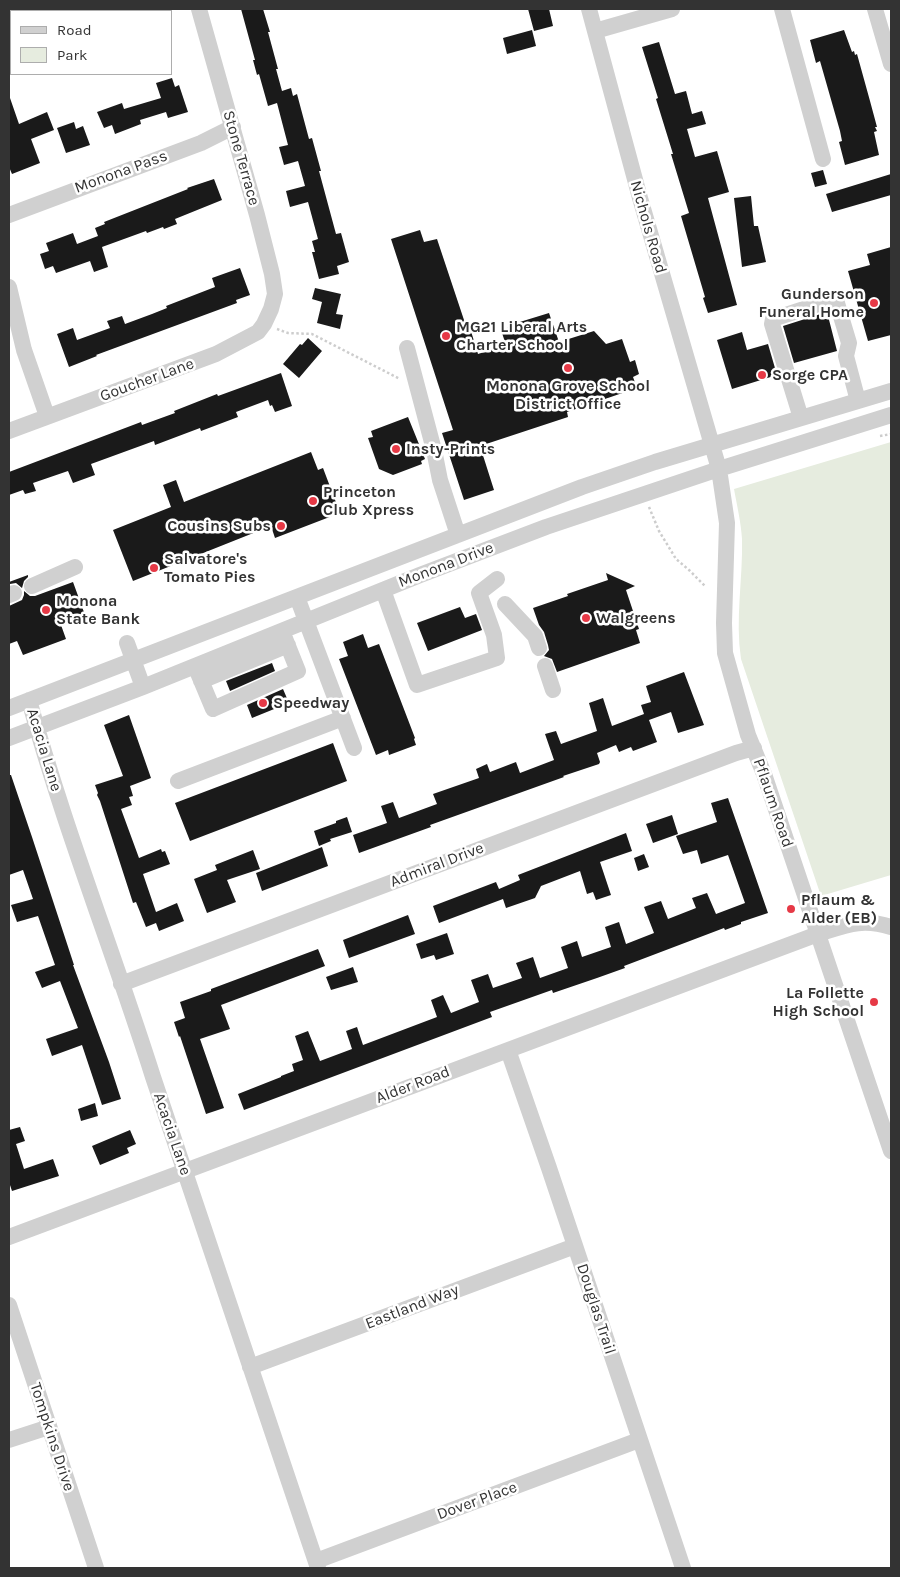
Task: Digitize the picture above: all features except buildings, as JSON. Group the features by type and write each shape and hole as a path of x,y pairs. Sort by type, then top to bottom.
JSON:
{"street":[{"name":"Stone Terrace","path":"199,9 272,274 275,294 271,309"},
{"name":"Nichols Road","path":"589,9 642,208 711,445"},
{"path":"595,31 672,9"},
{"path":"782,9 823,159"},
{"path":"875,9 891,64"},
{"name":"Monona Pass","path":"9,214 201,143 233,127"},
{"path":"9,287 24,350 47,416"},
{"path":"801,418 772,324 774,319 828,302 837,303 847,335 849,343 846,356 858,401"},
{"name":"Goucher Lane","path":"9,431 216,354 258,332 271,309"},
{"path":"407,348 440,480 458,535"},
{"name":"Monona Drive","path":"9,708 582,487 655,462 891,391"},
{"name":"Monona Drive","path":"9,738 143,687 198,674 285,638 306,621 546,527 719,469 891,415"},
{"name":"Pflaum Road","path":"711,445 719,469 727,523 725,653 740,707 891,1151"},
{"path":"32,586 75,567"},
{"path":"383,590 417,684 497,658 494,635 479,593 498,579"},
{"path":"297,598 354,748"},
{"path":"505,604 535,636 539,648"},
{"path":"198,674 213,709 298,672 285,638"},
{"path":"127,643 143,687"},
{"path":"545,666 553,690"},
{"name":"Acacia Lane","path":"29,700 77,856 133,1015 317,1565"},
{"path":"178,781 343,718"},
{"name":"Admiral Drive","path":"121,984 754,748"},
{"name":"Alder Road","path":"9,1237 818,934 850,924 875,922 891,927"},
{"name":"Douglas Trail","path":"508,1050 684,1568"},
{"name":"Eastland Way","path":"250,1367 575,1246"},
{"name":"Tompkins Drive","path":"9,1305 96,1568"},
{"path":"9,1440 48,1427"},
{"name":"Dover Place","path":"317,1565 639,1440"}],"path":[{"path":"264,324 288,333 312,334 418,388"},
{"path":"648,506 659,531 676,559 704,586"}],"green space":[{"path":"891,442 891,875 821,896 741,659 739,614 742,539 734,489"}],"place":[{"name":"Gunderson Funeral Home","path":"874,303"},
{"name":"MG21 Liberal Arts Charter School","path":"446,336"},
{"name":"Monona Grove School District Office","path":"568,368"},
{"name":"Sorge CPA","path":"762,375"},
{"name":"Insty-Prints","path":"396,449"},
{"name":"Princeton Club Xpress","path":"313,501"},
{"name":"Cousins Subs","path":"281,526"},
{"name":"Salvatore's Tomato Pies","path":"154,568"},
{"name":"Monona State Bank","path":"46,610"},
{"name":"Walgreens","path":"586,618"},
{"name":"Speedway","path":"263,703"},
{"name":"Pflaum & Alder (EB)","path":"791,909"},
{"name":"La Follette High School","path":"874,1002"}]}
